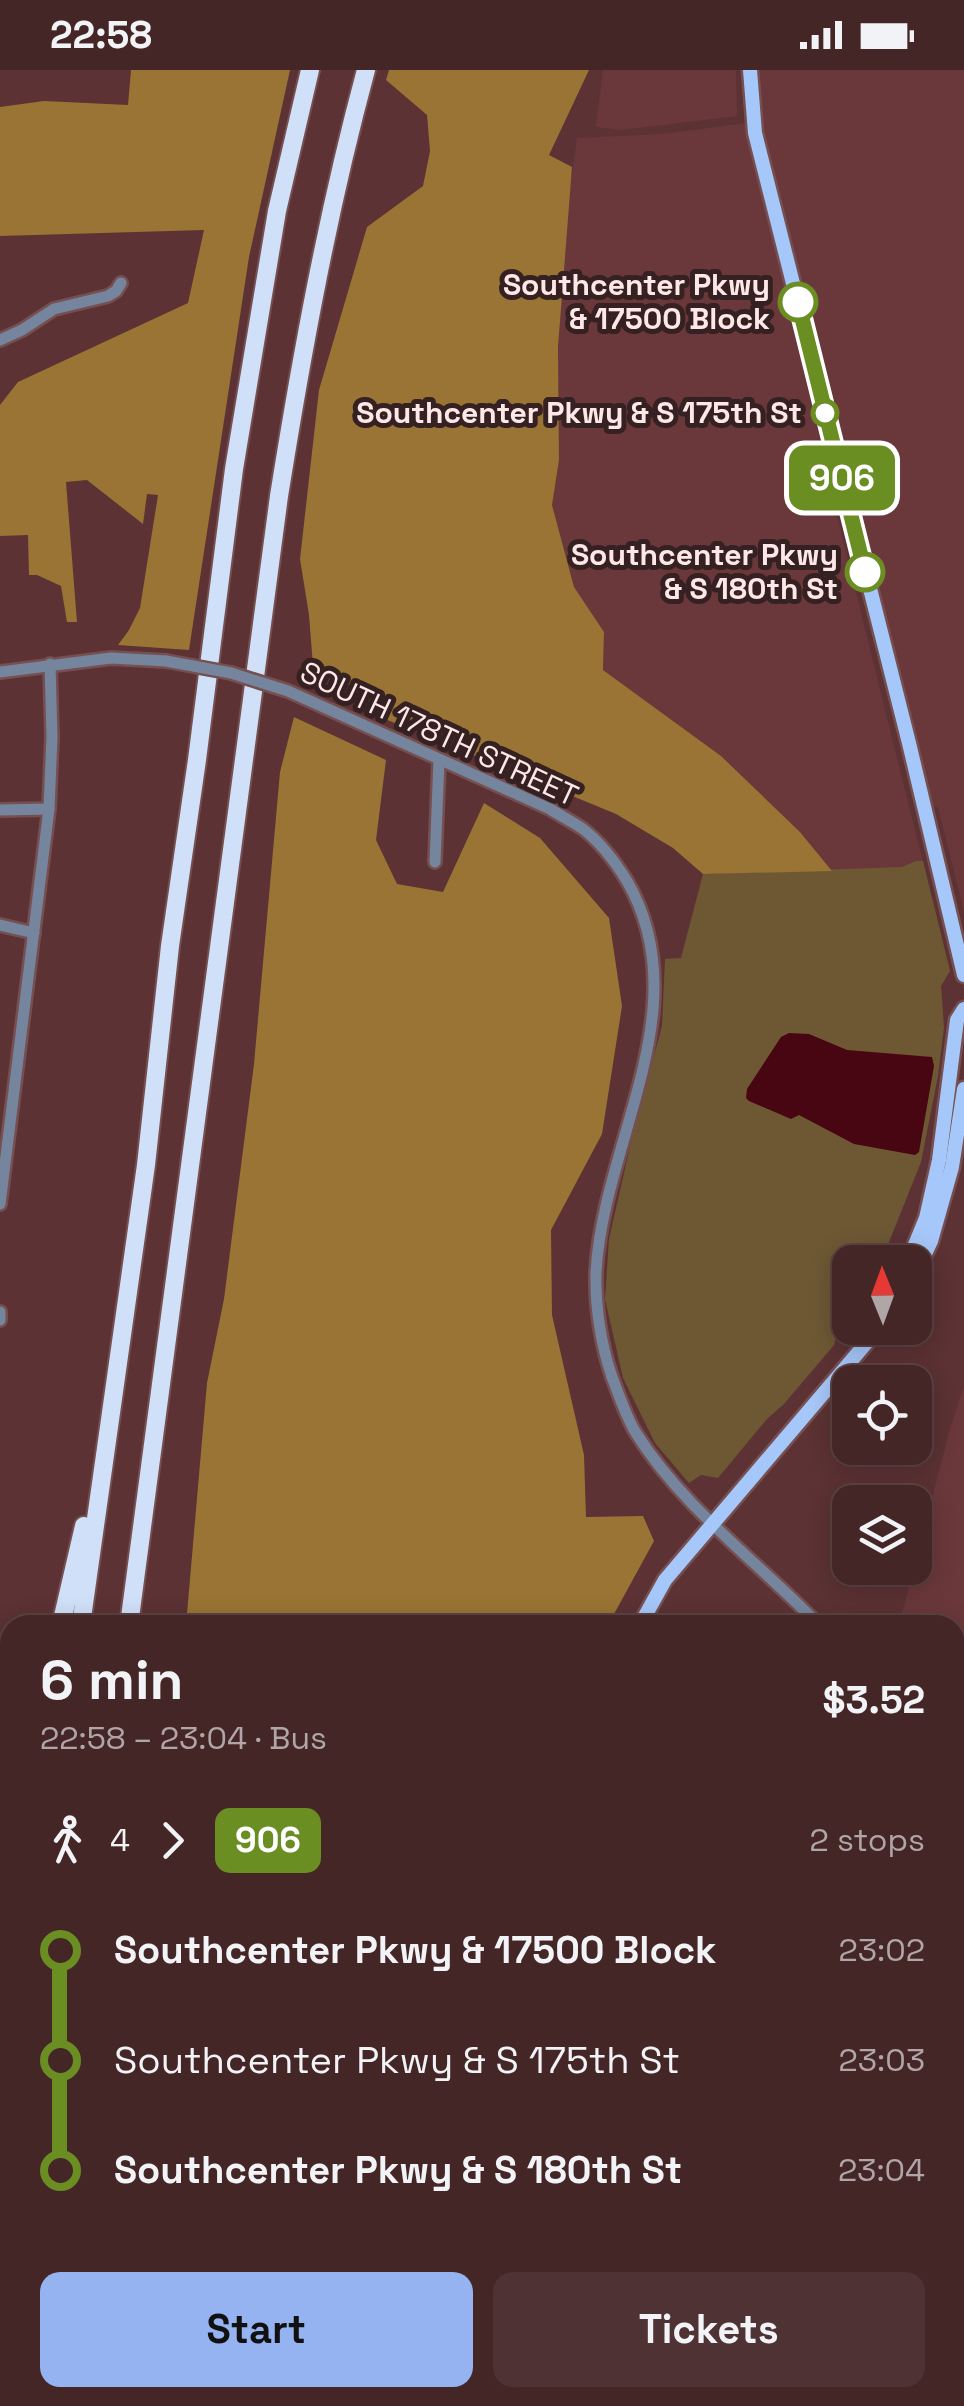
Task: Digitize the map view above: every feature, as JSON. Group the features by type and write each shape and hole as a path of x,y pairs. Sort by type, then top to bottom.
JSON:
{"highway":[{"path":"82,1615 146,1165 170,946 237,450 277,211 310,70"},
{"path":"130,1615 279,496 301,358 347,139 366,70"},
{"path":"63,1615 105,1443"}],"main road":[{"path":"750,70 755,133 964,975"},
{"path":"915,1245 926,1218 939,1160 958,1020 964,1009"},
{"path":"930,1245 952,1168 964,1089"},
{"path":"646,1615 665,1580 864,1345"}],"street":[{"path":"0,340 54,309 108,296 122,283"},
{"name":"SOUTH 178TH STREET","path":"0,672 111,658 166,661 231,673 288,691 550,809 586,831 618,868 637,898 652,941 656,983 652,1030 603,1222 596,1273 599,1324 611,1374 634,1430 665,1474 809,1615"},
{"path":"0,1204 5,1116 50,809 50,664"},
{"path":"435,862 438,760"},
{"path":"0,810 50,809"},
{"path":"0,925 34,933"},
{"path":"0,1312 0,1320"}],"shaded area":[{"path":"131,70 290,70 249,257 189,650 118,645 140,608 158,495 147,494 143,524 87,480 66,482 77,622 67,622 61,586 29,575 28,535 0,536 0,405 18,382 188,303 204,230 0,236 0,107 44,101 128,105"},
{"path":"389,70 589,70 549,155 572,167 558,347 559,460 552,505 574,587 604,632 603,670 721,756 800,832 832,871 703,874 673,848 616,814 385,719 356,689 313,666 300,559 319,390 367,227 423,186 430,151 427,115 386,80"},
{"path":"603,70 736,70 737,116 622,130 596,127"},
{"path":"753,70 964,70 964,911 938,807 924,806 847,501 833,500 950,971 941,986 944,1028 777,1016 832,871 800,832 721,756 603,670 604,632 574,587 552,505 559,460 558,347 567,210 577,138 664,134 753,122"},
{"path":"294,717 386,760 376,840 397,884 443,892 484,803 540,838 609,918 622,1006 602,1134 551,1230 552,1315 584,1455 586,1517 643,1516 654,1541 613,1615 187,1615 207,1383 224,1299 254,1064 280,772"},
{"path":"923,861 950,971 941,986 944,1028 921,1162 888,1245 832,1245 834,1345 718,1478 701,1475 689,1483 655,1443 623,1378 605,1299 609,1239 662,1026 665,959 681,958 703,874 902,867"},
{"path":"789,1033 809,1034 847,1050 932,1057 934,1066 919,1152 915,1155 854,1144 799,1115 791,1119 749,1101 747,1089 781,1037"},
{"path":"964,1387 964,1615 902,1615 909,1585 932,1585 932,1498"}],"bus line":[{"name":"906","path":"798,302 865,572"}],"place":[{"name":"Southcenter Pkwy & 17500 Block","path":"798,302"},
{"name":"Southcenter Pkwy & S 175th St","path":"825,413"},
{"name":"Southcenter Pkwy & S 180th St","path":"865,572"}]}
